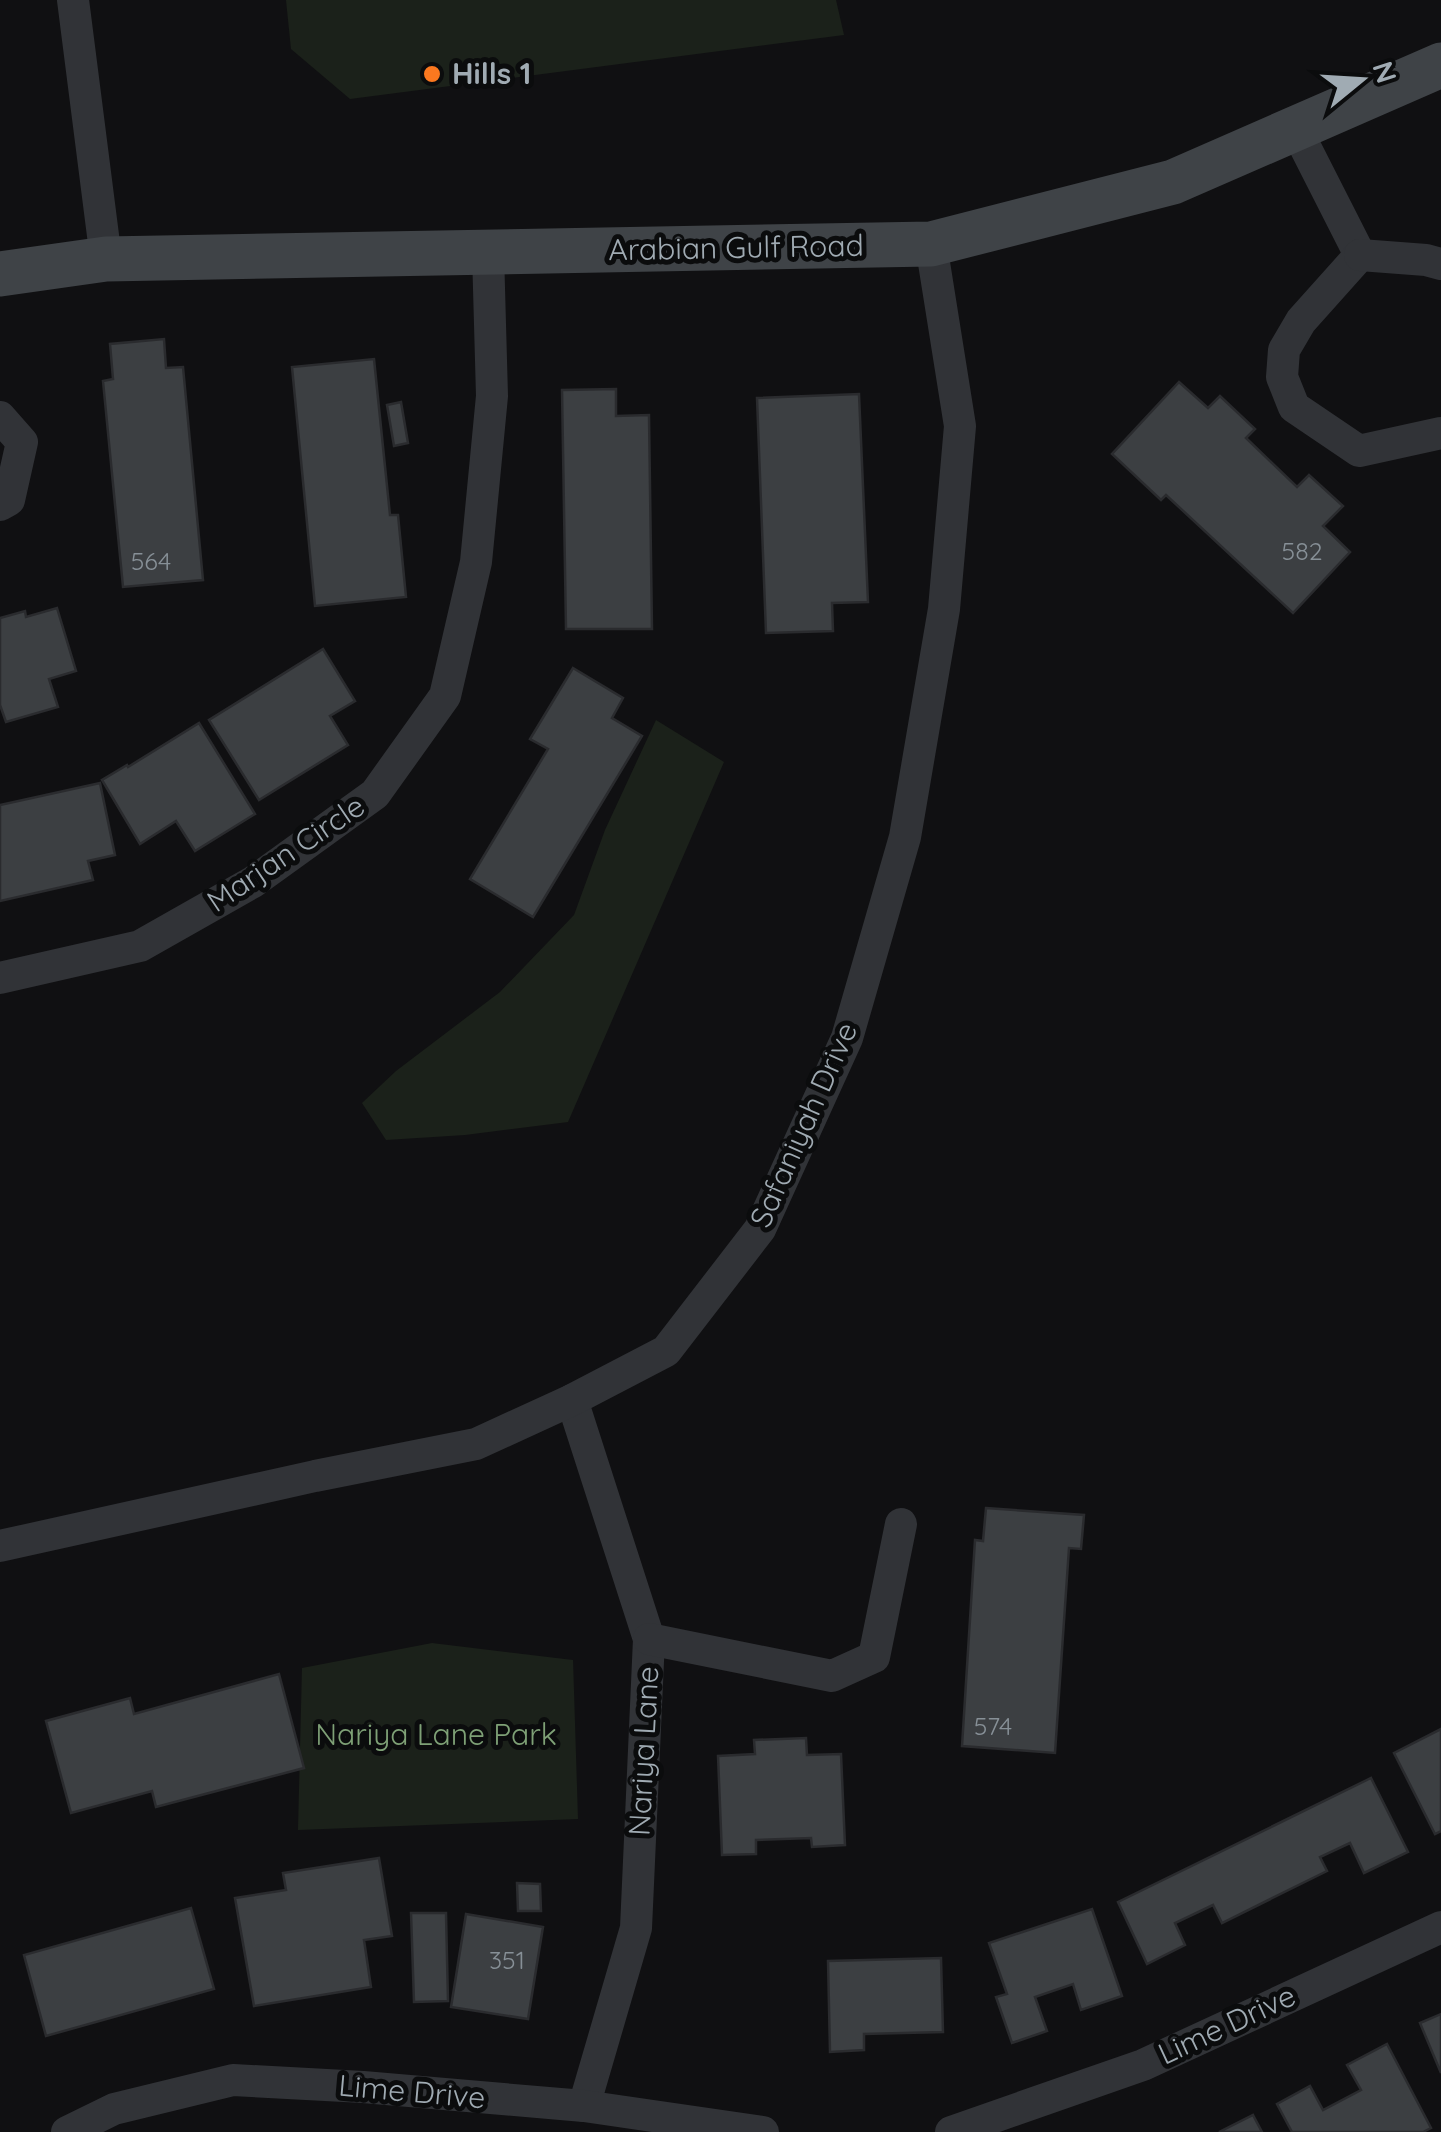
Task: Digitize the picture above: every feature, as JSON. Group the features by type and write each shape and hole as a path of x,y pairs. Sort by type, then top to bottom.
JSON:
{"main road":[{"name":"Arabian Gulf Road","path":"0,274 106,259 931,244 1173,182 1441,65"}],"street":[{"path":"68,8 106,259"},
{"path":"1296,128 1360,255"},
{"name":"Safaniyah Drive","path":"0,1546 476,1444 666,1351 760,1229 848,1038 905,836 944,609 960,426 931,244"},
{"name":"Marjan Circle","path":"0,978 140,946 253,882 375,794 445,696 476,562 492,396 488,252"},
{"path":"1360,255 1441,264"},
{"path":"1360,255 1300,321 1284,350 1282,377 1294,406 1359,451 1441,433"},
{"path":"0,417 22,442 9,500 0,505"},
{"name":"Nariya Lane","path":"572,1400 649,1638 636,1928 584,2106"},
{"path":"649,1638 832,1676 874,1657 901,1524"},
{"name":"Lime Drive","path":"951,2132 1143,2064 1441,1926"},
{"name":"Lime Drive","path":"67,2132 114,2109 233,2080 363,2086 584,2106 764,2132"}],"green space":[{"name":"Hills 1","path":"286,0 836,0 844,35 350,99 291,49"},
{"path":"656,720 724,762 568,1122 386,1140 362,1103 396,1071 500,992 574,915 605,830"},
{"name":"Nariya Lane Park","path":"432,1643 573,1660 578,1819 298,1830 302,1668"}],"building":[{"path":"164,339 166,368 183,367 203,580 123,587 103,381 113,379 110,344"},
{"path":"374,359 390,515 398,515 406,597 315,606 292,367"},
{"path":"1179,382 1208,408 1220,396 1255,429 1246,438 1297,487 1309,475 1343,506 1323,526 1350,552 1293,613 1166,495 1161,500 1112,454"},
{"path":"616,389 616,416 649,415 652,629 566,629 562,390"},
{"path":"859,394 868,602 832,603 833,631 766,633 757,398"},
{"path":"401,402 408,443 394,446 387,405"},
{"path":"57,608 76,671 49,679 58,707 6,722 0,705 0,618 25,611 26,617"},
{"path":"323,649 355,701 330,716 348,745 259,800 209,720"},
{"path":"573,668 623,698 612,718 642,736 533,917 470,879 548,749 530,739"},
{"path":"199,723 255,814 195,851 176,821 140,844 102,780"},
{"path":"100,783 115,855 88,861 93,880 0,901 0,805"},
{"path":"986,1508 1084,1515 1081,1549 1069,1548 1055,1753 962,1746 975,1540 983,1541"},
{"path":"279,1674 304,1768 156,1807 152,1791 71,1813 46,1721 130,1698 134,1714"},
{"path":"1441,1729 1441,1831 1435,1834 1394,1753"},
{"path":"806,1738 807,1755 841,1754 845,1845 812,1847 811,1838 756,1840 756,1854 722,1855 718,1756 755,1754 754,1740"},
{"path":"1371,1778 1408,1852 1364,1873 1350,1843 1320,1857 1327,1871 1222,1923 1213,1905 1175,1923 1185,1945 1147,1964 1118,1902"},
{"path":"379,1858 392,1936 364,1940 371,1987 254,2006 235,1898 286,1890 283,1873"},
{"path":"517,1883 540,1884 541,1911 518,1911"},
{"path":"191,1908 214,1989 46,2036 24,1955"},
{"path":"1092,1909 1122,1996 1081,2010 1073,1984 1035,1997 1047,2031 1012,2043 996,1997 1007,1994 989,1943"},
{"path":"411,1913 446,1913 448,2001 414,2002"},
{"path":"466,1914 543,1927 528,2019 451,2007"},
{"path":"941,1958 943,2032 864,2034 864,2050 830,2052 828,1961"},
{"path":"1441,2014 1441,2073 1420,2023"},
{"path":"1387,2044 1431,2128 1423,2132 1292,2132 1277,2104 1310,2086 1323,2110 1361,2090 1347,2065"},
{"path":"1253,2115 1262,2132 1219,2132"}],"place":[{"name":"Hills 1","path":"432,74"}]}
